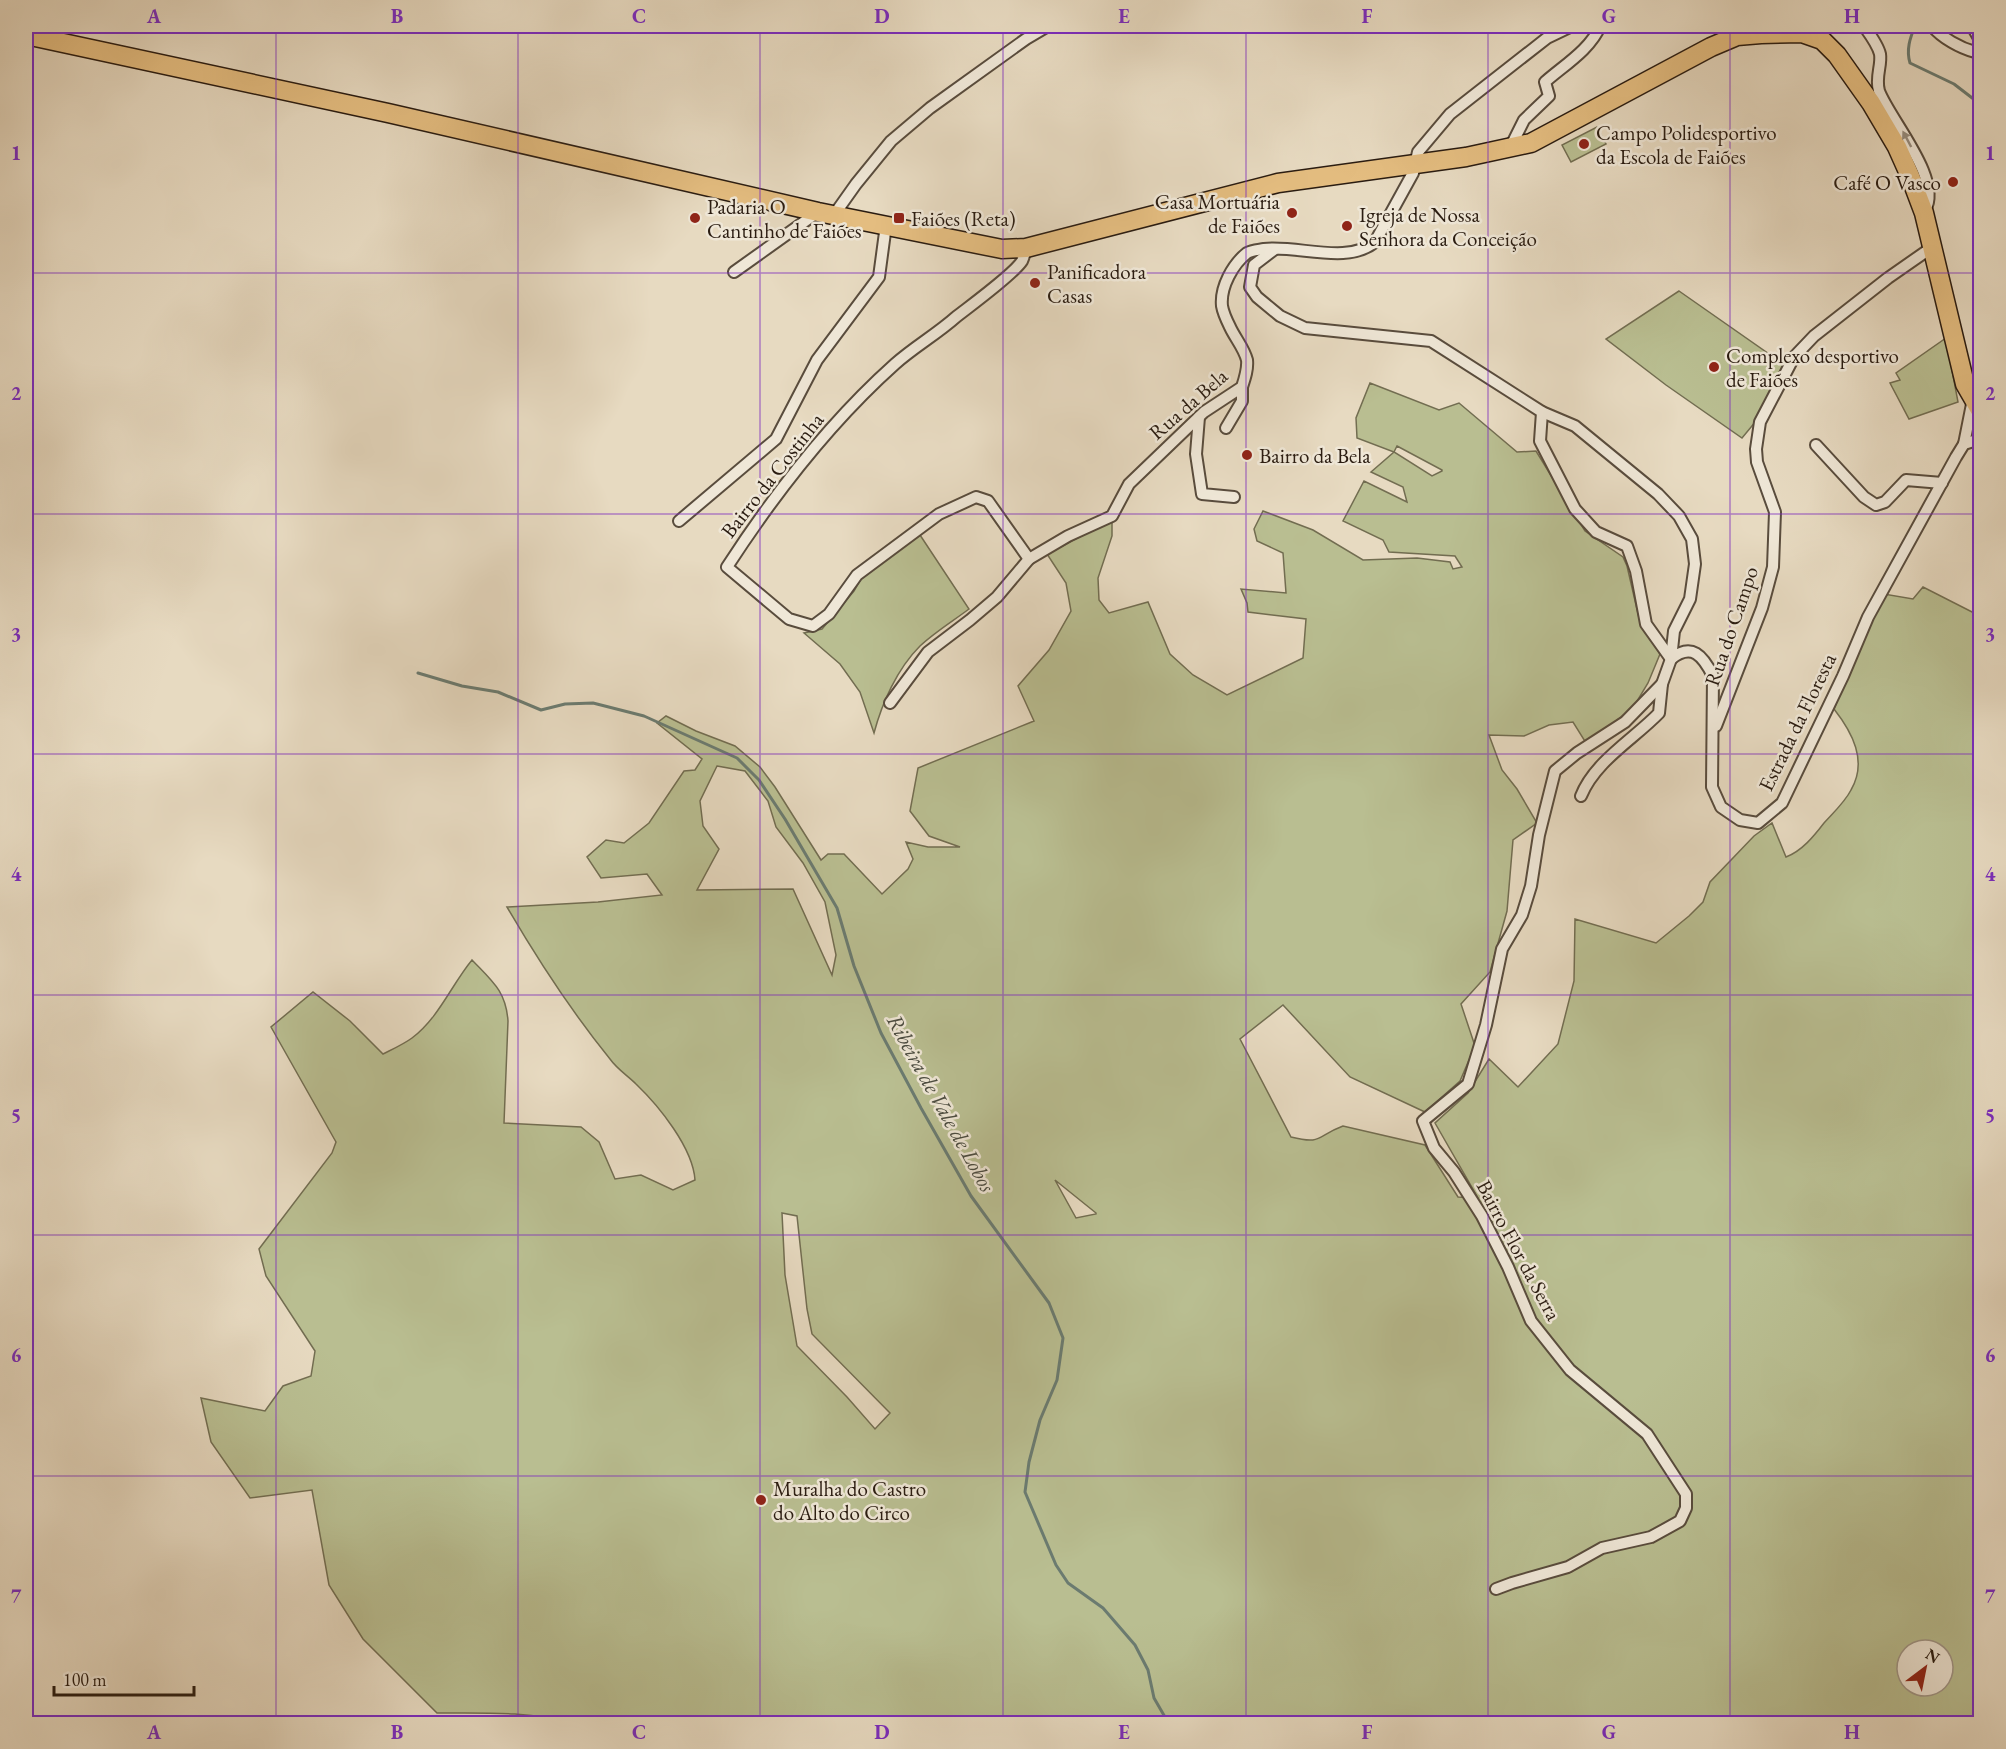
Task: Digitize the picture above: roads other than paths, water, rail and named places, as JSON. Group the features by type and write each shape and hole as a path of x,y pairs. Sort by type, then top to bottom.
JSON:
{"main road":[{"path":"26,35 388,113 826,214 1002,249 1026,248 1278,183 1466,157 1531,143 1737,36 1802,33 1813,36 1830,46 1871,104 1897,147 1924,213 1965,384 1977,405"}],"street":[{"path":"734,272 826,214 856,184 891,141 930,108 1026,39 1048,26"},
{"path":"1416,163 1418,152 1450,114 1547,38 1572,26"},
{"path":"1511,146 1524,120 1549,96 1545,82 1575,57 1597,34 1600,26"},
{"path":"1864,26 1880,54 1878,80 1882,98 1910,144 1925,178 1928,206 1924,213"},
{"path":"1932,26 1937,32 1965,49 1975,52 1980,49"},
{"path":"1972,26 1980,40"},
{"name":"Rua da Bela","path":"1029,559 1068,536 1112,516 1129,484 1199,417 1242,387 1246,374 1246,359 1222,306 1225,285 1234,268 1250,251 1278,247 1308,251 1358,252 1368,248 1376,242 1413,173 1416,163"},
{"path":"679,521 776,439 817,360 879,277 885,225"},
{"name":"Bairro Flor da Serra","path":"1278,247 1254,265 1250,287 1257,297 1280,316 1305,328 1431,341 1542,412 1575,426 1658,494 1679,516 1692,539 1695,564 1690,599 1674,631 1671,659 1662,684 1625,722 1577,753 1555,771 1539,835 1531,886 1522,915 1502,949 1486,1025 1468,1084 1424,1121 1434,1148 1454,1172 1482,1216 1508,1267 1531,1321 1570,1370 1647,1434 1686,1494 1686,1508 1680,1521 1651,1537 1602,1548 1568,1567 1496,1589"},
{"name":"Bairro da Costinha","path":"1026,248 1021,262 1007,275 951,322 896,363 849,409 796,470 757,521 727,567 789,618 813,626 829,614 857,575 939,514 976,497 988,501 1029,559"},
{"name":"Rua do Campo","path":"1713,732 1762,609 1773,567 1775,512 1757,462 1756,449 1760,422 1794,357 1807,343 1888,278 1931,248"},
{"path":"1226,428 1242,401 1242,387"},
{"name":"Estrada da Floresta","path":"1671,659 1680,653 1694,652 1705,659 1713,676 1712,787 1721,807 1740,820 1758,823 1782,803 1843,676 1868,617 1964,444 1977,405"},
{"path":"1542,412 1540,441 1575,509 1596,532 1627,546 1636,571 1646,624 1671,659"},
{"path":"1199,417 1196,454 1198,480 1202,494 1234,497"},
{"path":"1964,444 1980,439"},
{"path":"1816,445 1864,496 1876,505 1885,502 1906,480 1942,483"},
{"path":"890,703 928,652 997,597 1029,559"},
{"path":"1581,796 1586,784 1606,762 1659,713 1662,684"}],"waterway":[{"path":"1915,26 1909,44 1910,63 1954,84 1980,104"},
{"name":"Ribeira de Vale de Lobos","path":"418,673 462,686 498,692 541,710 565,704 593,703 644,716 737,758 759,780 785,819 837,908 854,966 881,1033 921,1108 971,1196 1049,1303 1063,1338 1057,1380 1040,1420 1029,1462 1025,1492 1056,1565 1068,1583 1103,1608 1135,1645 1148,1670 1154,1698 1169,1724"}],"place":[{"name":"Campo Polidesportivo da Escola de Faiões","path":"1584,144"},
{"name":"Café O Vasco","path":"1953,182"},
{"name":"Casa Mortuária de Faiões","path":"1292,213"},
{"name":"Padaria O Cantinho de Faiões","path":"695,218"},
{"name":"Faiões (Reta)","path":"899,218"},
{"name":"Igreja de Nossa Senhora da Conceição","path":"1347,226"},
{"name":"Panificadora Casas","path":"1035,283"},
{"name":"Complexo desportivo de Faiões","path":"1714,367"},
{"name":"Bairro da Bela","path":"1247,455"},
{"name":"Muralha do Castro do Alto do Circo","path":"761,1500"}]}
